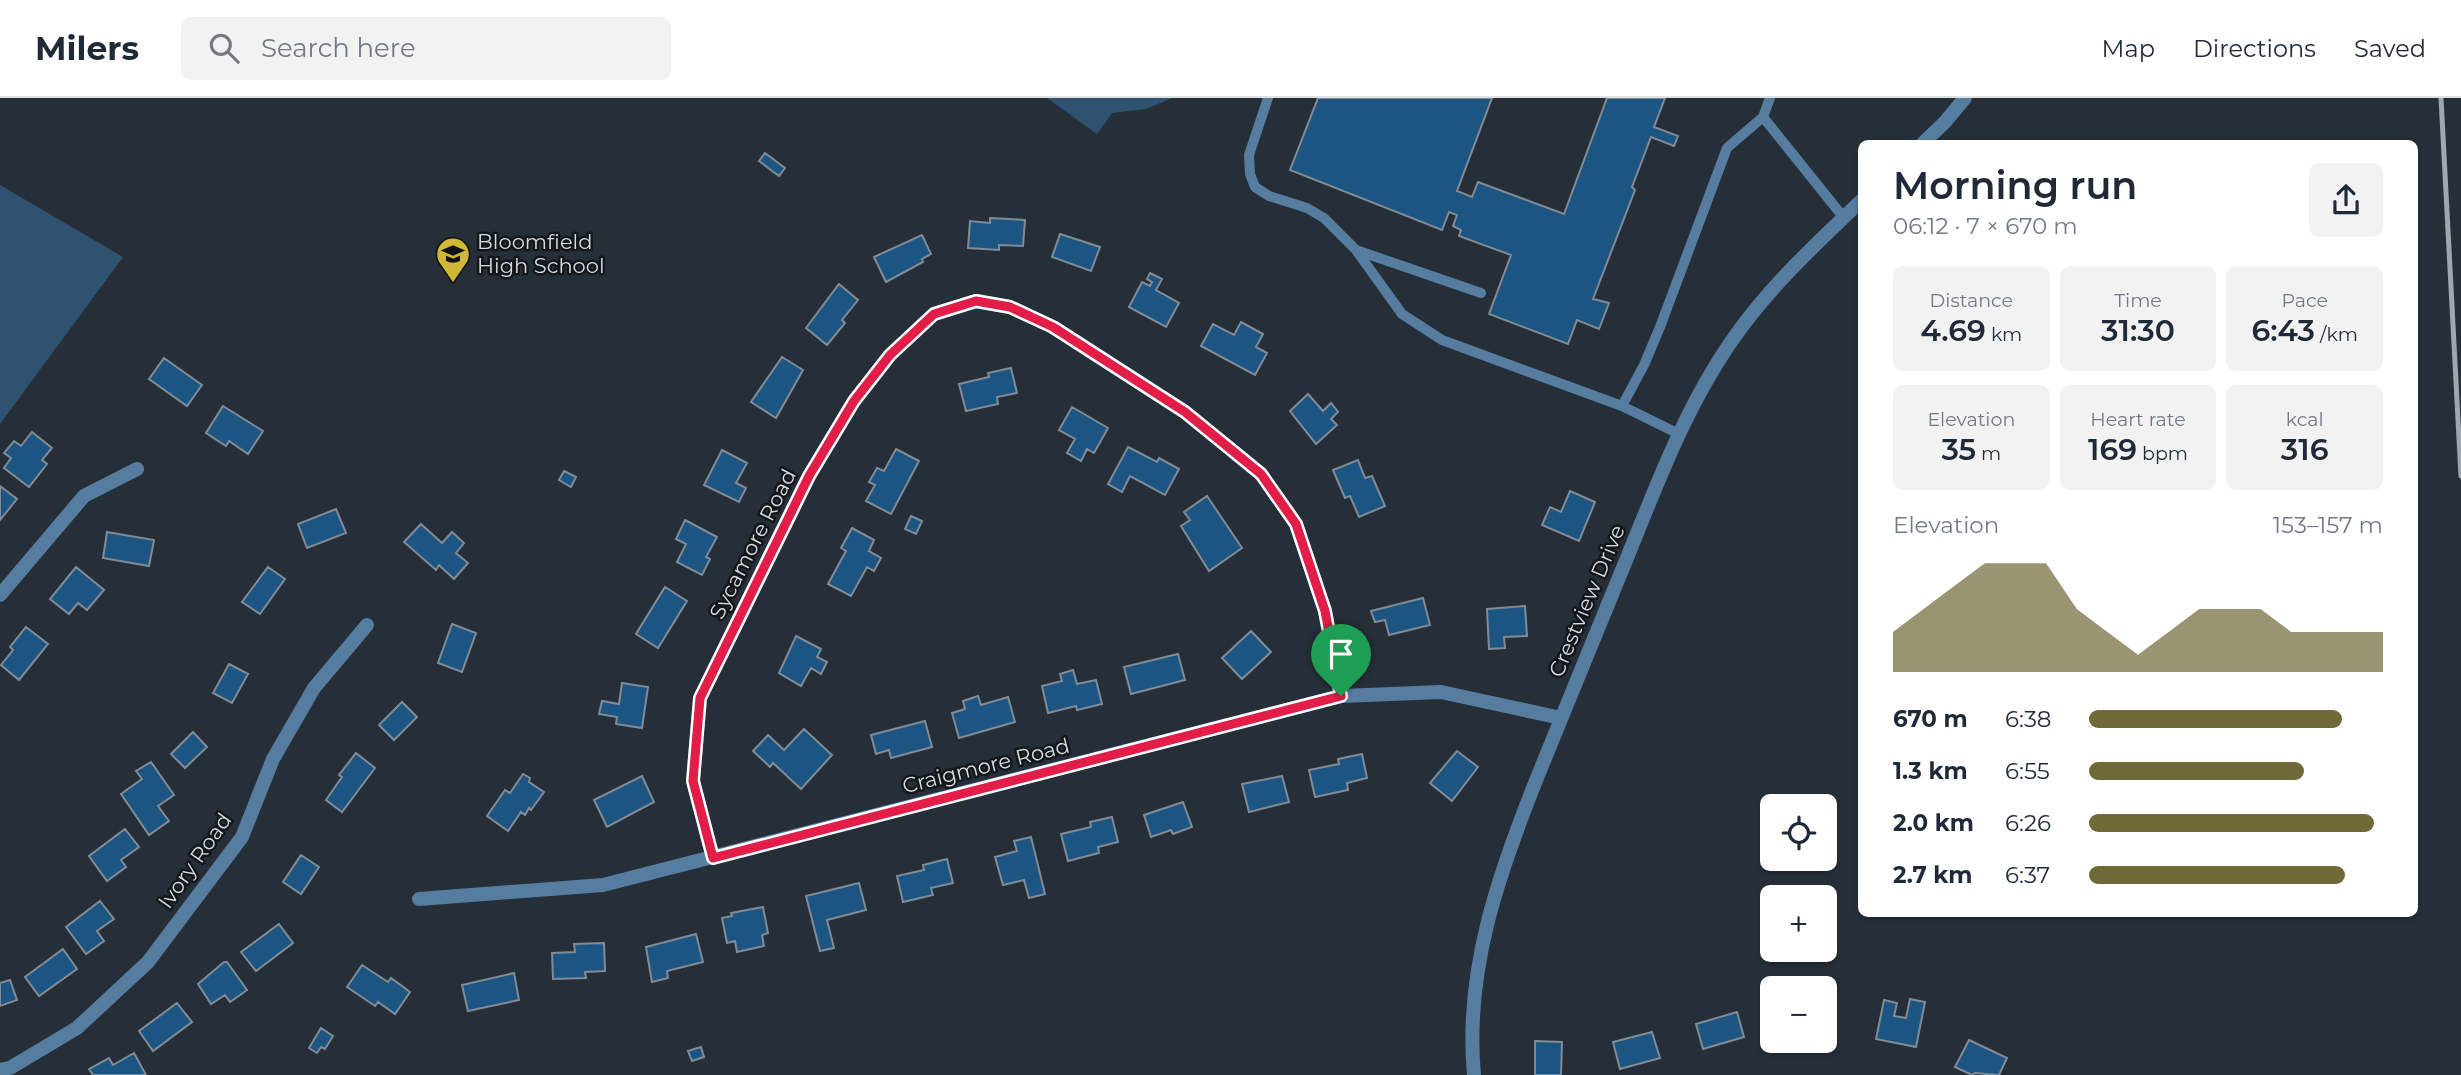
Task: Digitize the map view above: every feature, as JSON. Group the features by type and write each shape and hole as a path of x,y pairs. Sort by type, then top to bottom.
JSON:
{"street":[{"path":"1926,140 1965,98"},
{"name":"Crestview Drive","path":"1474,1075 1473,1019 1476,981 1490,909 1503,866 1561,718 1679,434 1731,341 1756,307 1858,204"},
{"name":"Sycamore Road","path":"713,858 693,781 700,698 809,476 854,401 890,355 934,314 976,301 1010,307 1053,327 1185,412 1261,474 1296,524 1325,611 1341,696"},
{"path":"0,595 84,496 137,469"},
{"name":"Ivory Road","path":"0,1070 10,1068 77,1028 148,962 242,837 273,759 314,688 367,625"},
{"name":"Craigmore Road","path":"419,899 603,885 1341,696 1441,692 1561,718"}],"lane":[{"path":"1268,98 1249,155 1250,174 1255,187 1269,196 1307,208 1324,218 1356,250 1402,314 1442,340 1622,406 1679,434"},
{"path":"1622,406 1660,327 1727,148 1763,117 1770,98"},
{"path":"1763,117 1844,218"},
{"path":"1356,250 1481,293"}],"shaded area":[{"path":"1047,98 1172,98 1146,109 1112,113 1097,134"},
{"path":"0,185 123,257 0,424"}],"building":[{"path":"1318,98 1492,98 1457,191 1472,197 1478,182 1564,214 1607,98 1665,98 1654,127 1678,136 1674,146 1651,137 1632,187 1635,190 1593,299 1609,303 1599,329 1577,320 1568,344 1489,314 1511,255 1459,236 1461,230 1453,226 1457,215 1449,212 1442,230 1290,170"},
{"path":"765,153 785,168 779,176 759,161"},
{"path":"990,218 1025,220 1023,246 999,245 999,250 968,248 970,221 990,223"},
{"path":"1060,234 1100,247 1091,271 1052,257"},
{"path":"922,235 931,254 922,259 923,262 886,282 874,257"},
{"path":"1150,273 1162,279 1156,290 1179,303 1166,327 1129,307 1142,282 1150,286 1152,282 1147,279"},
{"path":"839,284 858,300 842,320 845,323 827,345 806,328"},
{"path":"1241,322 1263,334 1256,347 1267,353 1255,375 1201,346 1213,324 1234,335"},
{"path":"782,357 803,370 776,418 751,402"},
{"path":"164,358 202,385 187,406 149,379"},
{"path":"1011,368 1017,393 997,397 998,404 966,411 959,384 989,377 988,373"},
{"path":"1308,394 1323,411 1331,403 1338,412 1331,419 1337,425 1316,444 1290,411"},
{"path":"223,406 263,431 248,454 229,441 226,446 206,433"},
{"path":"1072,407 1108,428 1094,453 1087,449 1081,461 1067,453 1075,439 1059,430"},
{"path":"32,432 52,448 42,460 47,464 29,487 4,468 11,458 4,453 14,441 21,446"},
{"path":"1128,447 1157,462 1159,458 1179,469 1165,495 1130,476 1122,492 1108,484"},
{"path":"896,449 919,461 891,514 866,501 875,485 869,482 877,468 884,471"},
{"path":"722,450 747,463 736,483 746,488 739,502 704,485"},
{"path":"1358,460 1365,478 1372,476 1385,506 1359,517 1350,496 1345,498 1333,470"},
{"path":"564,471 576,477 571,487 559,480"},
{"path":"0,486 17,499 0,520"},
{"path":"1570,491 1595,502 1579,541 1542,525 1550,507 1561,512"},
{"path":"1207,496 1242,548 1209,571 1181,526 1190,520 1184,512"},
{"path":"336,509 346,533 307,548 298,524"},
{"path":"911,516 922,521 916,534 905,529"},
{"path":"685,520 717,537 706,557 710,559 702,575 677,562 686,544 676,539"},
{"path":"421,524 442,543 452,532 464,543 456,553 468,563 454,579 439,565 436,570 404,542"},
{"path":"852,528 874,540 869,551 881,558 874,571 867,567 851,596 828,584 846,551 841,548"},
{"path":"107,532 154,540 149,566 103,558"},
{"path":"76,567 104,590 87,610 78,603 69,614 50,599"},
{"path":"268,567 285,579 260,614 242,602"},
{"path":"665,587 687,601 658,648 636,634"},
{"path":"1423,598 1430,625 1389,635 1385,620 1375,622 1371,611"},
{"path":"1525,606 1527,636 1504,637 1505,648 1489,649 1487,609"},
{"path":"452,624 476,633 462,672 438,663"},
{"path":"26,627 48,644 19,680 1,665 13,650 10,647"},
{"path":"1251,631 1271,652 1242,679 1222,658"},
{"path":"796,636 821,649 817,657 827,662 821,674 811,668 801,686 779,673"},
{"path":"1178,654 1185,680 1131,694 1124,667"},
{"path":"229,664 248,674 232,703 213,693"},
{"path":"1073,670 1077,684 1096,680 1102,704 1077,710 1076,706 1048,713 1042,686 1062,681 1060,674"},
{"path":"622,683 648,687 642,728 616,724 617,717 599,714 602,701 619,704"},
{"path":"978,696 981,705 1008,697 1015,722 959,738 952,713 965,709 963,701"},
{"path":"402,702 417,717 394,740 379,725"},
{"path":"925,721 932,747 891,758 889,750 876,754 871,735"},
{"path":"804,729 832,755 801,789 773,763 770,767 753,751 768,735 784,750"},
{"path":"193,732 207,747 185,768 171,754"},
{"path":"1457,751 1478,767 1452,801 1430,783"},
{"path":"356,753 375,768 342,812 326,800 342,777 339,775"},
{"path":"1362,754 1367,778 1347,783 1348,790 1315,797 1309,770 1339,764 1338,759"},
{"path":"151,762 174,795 158,806 169,821 149,835 121,794 142,779 136,771"},
{"path":"523,774 530,778 529,782 544,792 531,810 529,808 525,815 521,812 508,831 487,816 505,790 510,793"},
{"path":"642,776 654,802 607,827 594,800"},
{"path":"1282,776 1289,802 1249,812 1242,784"},
{"path":"1183,802 1192,827 1173,834 1171,830 1151,837 1144,815"},
{"path":"1112,817 1118,842 1098,847 1099,853 1068,861 1061,834 1091,827 1090,822"},
{"path":"125,829 139,847 121,860 126,867 107,881 89,856"},
{"path":"1031,837 1045,894 1029,898 1024,880 1003,885 995,857 1017,851 1014,841"},
{"path":"301,855 319,867 301,894 283,882"},
{"path":"947,859 953,883 931,888 933,895 903,902 897,876 924,870 923,865"},
{"path":"859,883 866,910 827,920 834,948 820,951 806,896"},
{"path":"100,901 114,919 97,931 104,941 86,954 66,927"},
{"path":"763,907 768,933 762,935 764,946 737,952 735,941 727,943 722,918 732,916 731,913"},
{"path":"279,924 293,943 256,971 241,952"},
{"path":"696,934 703,962 667,971 668,978 652,982 646,947"},
{"path":"604,943 605,971 585,972 586,978 553,979 552,953 575,952 574,944"},
{"path":"63,949 77,969 39,996 25,977"},
{"path":"227,962 247,990 230,1002 225,995 211,1004 198,984"},
{"path":"362,965 388,982 391,978 410,992 395,1014 378,1002 375,1006 347,987"},
{"path":"514,973 519,1000 468,1011 462,985"},
{"path":"10,980 17,1000 0,1006 0,983"},
{"path":"1910,999 1925,1002 1916,1047 1876,1039 1884,1000 1897,1003 1894,1016 1906,1018"},
{"path":"177,1003 192,1022 153,1051 139,1031"},
{"path":"1737,1012 1744,1037 1703,1049 1696,1024"},
{"path":"321,1028 333,1036 325,1049 321,1047 317,1053 309,1048"},
{"path":"1652,1032 1660,1058 1620,1069 1613,1042"},
{"path":"1969,1040 2007,1058 1999,1075 1972,1075 1955,1067"},
{"path":"1535,1041 1562,1042 1561,1075 1535,1075"},
{"path":"701,1047 704,1057 692,1061 688,1051"},
{"path":"134,1053 146,1075 93,1075 89,1069 109,1058 113,1065"}],"railway":[{"path":"2441,98 2461,476"}],"place":[{"name":"Bloomfield High School","path":"453,284"}],"route":[{"path":"976,301 1010,307 1053,327 1185,412 1261,474 1296,524 1325,611 1341,696 713,858 693,781 700,698 809,476 854,401 890,355 934,314 976,301"}]}
